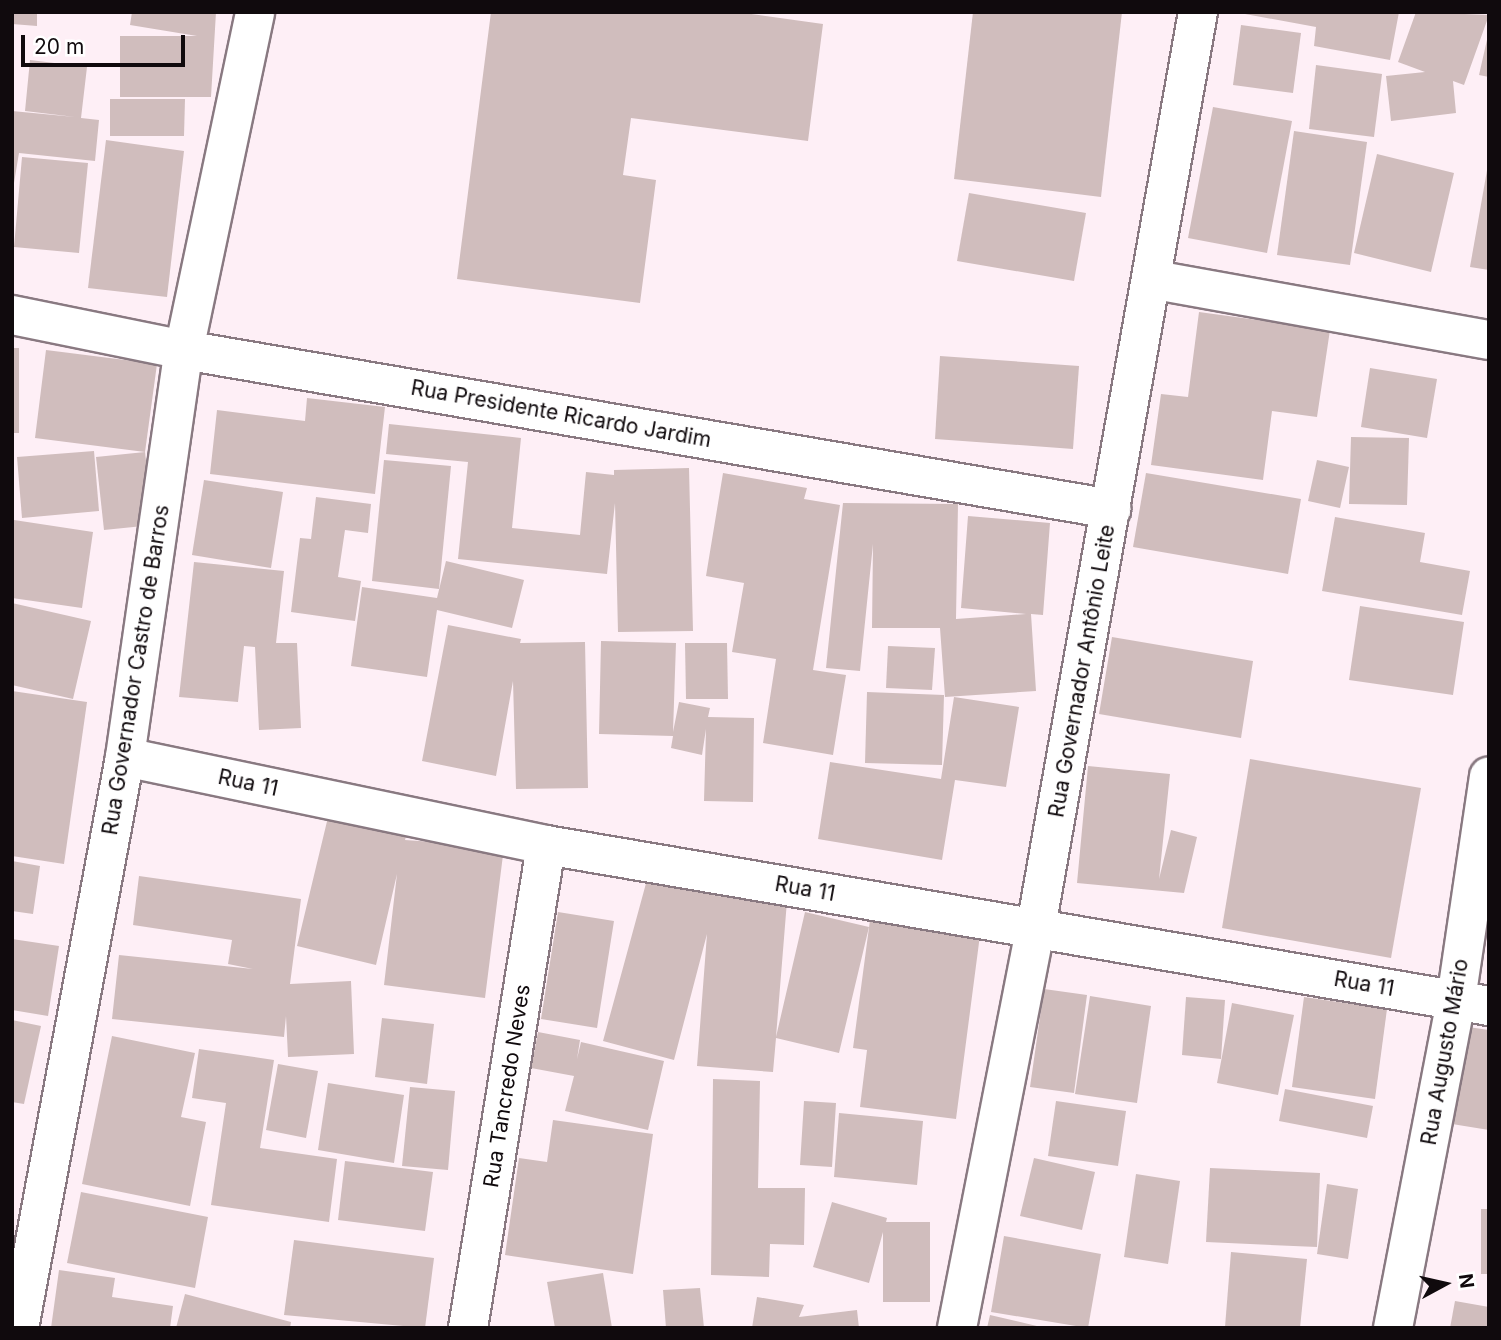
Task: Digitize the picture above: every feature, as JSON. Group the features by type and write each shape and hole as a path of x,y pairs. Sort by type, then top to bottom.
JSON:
{"street":[{"name":"Rua Governador Castro de Barros","path":"19,1328 125,757 184,350 255,12"},
{"name":"Rua Governador Antônio Leite","path":"957,1328 1036,927 1154,280 1198,12"},
{"path":"1154,280 1489,340"},
{"name":"Rua Presidente Ricardo Jardim","path":"12,315 184,350 1111,509"},
{"name":"Rua 11","path":"125,757 546,845 1472,1003"},
{"name":"Rua Augusto Mário","path":"1393,1328 1472,1003 1489,776"},
{"name":"Rua Tancredo Neves","path":"468,1328 546,845"}],"building":[{"path":"12,12 37,12 37,26 12,24"},
{"path":"132,12 216,12 211,97 120,97 120,36 197,36 130,25"},
{"path":"491,12 737,12 823,24 808,141 631,118 623,175 656,180 640,303 457,279"},
{"path":"973,12 1122,12 1101,197 954,179"},
{"path":"1399,12 1390,60 1314,46 1316,27 1245,14"},
{"path":"1416,12 1489,15 1464,85 1453,81 1456,113 1391,121 1386,76 1425,72 1398,62"},
{"path":"1241,25 1301,33 1293,93 1233,85"},
{"path":"1489,31 1489,77 1479,75"},
{"path":"30,60 87,67 81,118 99,120 95,161 19,153 12,195 12,111 75,117 25,111"},
{"path":"1316,65 1382,74 1374,137 1309,129"},
{"path":"110,99 185,99 184,136 110,136"},
{"path":"1213,107 1292,121 1267,253 1188,238"},
{"path":"1294,131 1367,142 1350,265 1277,255"},
{"path":"106,140 184,151 167,297 88,288"},
{"path":"1377,154 1454,173 1431,272 1354,253"},
{"path":"22,157 88,163 79,253 14,247"},
{"path":"1489,159 1489,270 1470,267"},
{"path":"969,193 1086,213 1074,281 957,261"},
{"path":"1199,312 1330,330 1317,417 1272,411 1263,480 1151,465 1161,394 1188,397"},
{"path":"12,348 19,348 19,433 12,433"},
{"path":"46,350 157,364 145,452 35,438"},
{"path":"940,356 1079,366 1073,449 935,439"},
{"path":"1370,368 1437,379 1427,438 1361,427"},
{"path":"307,398 385,407 375,494 210,474 217,410 305,421"},
{"path":"389,424 521,438 512,528 580,535 586,472 614,475 614,470 689,468 693,631 618,632 615,503 607,574 458,559 468,462 386,454"},
{"path":"1351,437 1409,438 1407,505 1349,504"},
{"path":"94,451 99,511 22,518 17,457"},
{"path":"145,452 153,525 104,530 96,457"},
{"path":"384,460 451,466 439,589 372,581"},
{"path":"1317,460 1349,467 1340,508 1308,501"},
{"path":"723,473 807,488 804,499 840,505 813,670 846,675 833,755 763,743 776,659 732,652 744,583 706,576"},
{"path":"1146,473 1301,499 1288,574 1133,547"},
{"path":"204,480 283,492 271,568 192,555"},
{"path":"316,497 371,504 368,533 345,530 338,577 361,581 355,621 291,612 300,538 311,539"},
{"path":"843,503 958,504 956,619 1026,614 961,608 968,516 1050,523 1043,615 1031,614 1036,691 945,697 940,628 872,628 873,544 860,671 826,668"},
{"path":"1335,517 1425,533 1420,562 1470,571 1462,615 1322,591"},
{"path":"14,520 93,532 82,608 12,598"},
{"path":"446,561 524,580 512,628 437,610 427,677 351,666 362,587 437,598"},
{"path":"194,562 284,571 276,643 297,643 301,728 259,730 255,647 244,646 238,702 179,697"},
{"path":"12,603 91,621 73,699 12,685"},
{"path":"1360,606 1464,622 1453,695 1349,680"},
{"path":"448,625 521,639 520,643 585,642 588,788 516,789 513,681 496,776 422,761"},
{"path":"1112,637 1253,661 1241,738 1099,714"},
{"path":"601,641 676,643 673,732 679,702 710,708 708,717 754,718 753,802 704,801 706,729 702,755 671,748 673,736 599,734"},
{"path":"685,643 727,643 728,699 686,699"},
{"path":"888,646 935,648 932,690 886,688"},
{"path":"12,691 87,702 64,864 12,856"},
{"path":"867,692 944,695 942,765 865,763"},
{"path":"954,697 1019,707 1006,787 955,780 942,860 818,839 830,762 941,779"},
{"path":"1250,759 1421,788 1391,958 1222,928"},
{"path":"1088,766 1170,774 1159,879 1171,830 1197,837 1184,893 1077,883"},
{"path":"329,813 407,833 405,840 504,847 485,998 384,985 397,874 376,965 297,946"},
{"path":"12,861 40,866 33,914 12,911"},
{"path":"139,876 301,899 290,984 351,981 354,1054 288,1057 286,1016 284,1037 112,1019 119,955 253,969 228,964 232,940 133,925"},
{"path":"648,876 717,896 787,901 776,1037 805,912 869,927 839,1053 776,1038 773,1072 697,1066 707,934 674,1060 603,1041"},
{"path":"558,912 614,921 597,1028 541,1019"},
{"path":"870,920 980,935 956,1119 860,1107 867,1050 853,1048"},
{"path":"12,939 59,946 48,1016 12,1010"},
{"path":"1044,989 1087,995 1074,1093 1030,1087"},
{"path":"1090,996 1151,1006 1137,1103 1075,1094"},
{"path":"1186,997 1225,1000 1221,1059 1182,1055"},
{"path":"1304,997 1387,1009 1375,1099 1292,1087"},
{"path":"1232,1003 1294,1015 1278,1095 1217,1083"},
{"path":"382,1018 434,1024 427,1084 375,1077"},
{"path":"12,1020 41,1026 24,1104 12,1102"},
{"path":"1468,1027 1489,1030 1489,1130 1452,1124"},
{"path":"538,1032 580,1040 577,1059 581,1042 664,1061 648,1130 565,1111 574,1076 531,1068"},
{"path":"112,1036 195,1053 181,1117 206,1122 190,1206 82,1184"},
{"path":"199,1049 274,1060 260,1148 337,1159 329,1222 211,1205 226,1103 192,1098"},
{"path":"278,1064 318,1071 306,1138 266,1130"},
{"path":"713,1079 760,1081 758,1188 805,1188 804,1245 770,1244 769,1277 711,1275"},
{"path":"328,1083 404,1095 394,1163 318,1150"},
{"path":"410,1087 455,1091 448,1170 402,1166"},
{"path":"1285,1089 1373,1106 1367,1138 1279,1121"},
{"path":"804,1101 836,1103 832,1167 800,1165"},
{"path":"1056,1101 1126,1111 1118,1166 1048,1156"},
{"path":"839,1113 923,1121 917,1185 834,1177"},
{"path":"553,1120 653,1134 633,1274 505,1255 519,1158 547,1162"},
{"path":"1034,1158 1095,1172 1082,1230 1020,1216"},
{"path":"345,1161 433,1172 425,1231 338,1220"},
{"path":"1210,1168 1320,1173 1317,1247 1206,1242"},
{"path":"1136,1174 1180,1181 1168,1264 1124,1257"},
{"path":"1327,1184 1358,1189 1348,1259 1317,1254"},
{"path":"81,1192 208,1217 195,1288 67,1263"},
{"path":"832,1202 887,1218 886,1222 930,1222 930,1302 883,1302 883,1232 869,1283 813,1267"},
{"path":"1481,1209 1489,1209 1489,1274 1481,1274"},
{"path":"1004,1236 1101,1254 1088,1328 991,1312"},
{"path":"294,1240 434,1258 425,1328 284,1315"},
{"path":"1231,1252 1307,1259 1300,1328 1225,1327"},
{"path":"59,1270 115,1278 112,1297 173,1306 170,1328 51,1328"},
{"path":"603,1273 612,1328 555,1328 547,1282"},
{"path":"700,1288 704,1328 666,1328 663,1290"},
{"path":"185,1294 291,1322 290,1328 176,1328"},
{"path":"757,1297 804,1305 799,1317 857,1310 859,1328 752,1328"},
{"path":"1455,1301 1489,1307 1489,1328 1450,1328"},
{"path":"990,1315 1041,1327 1041,1328 987,1328"}]}
